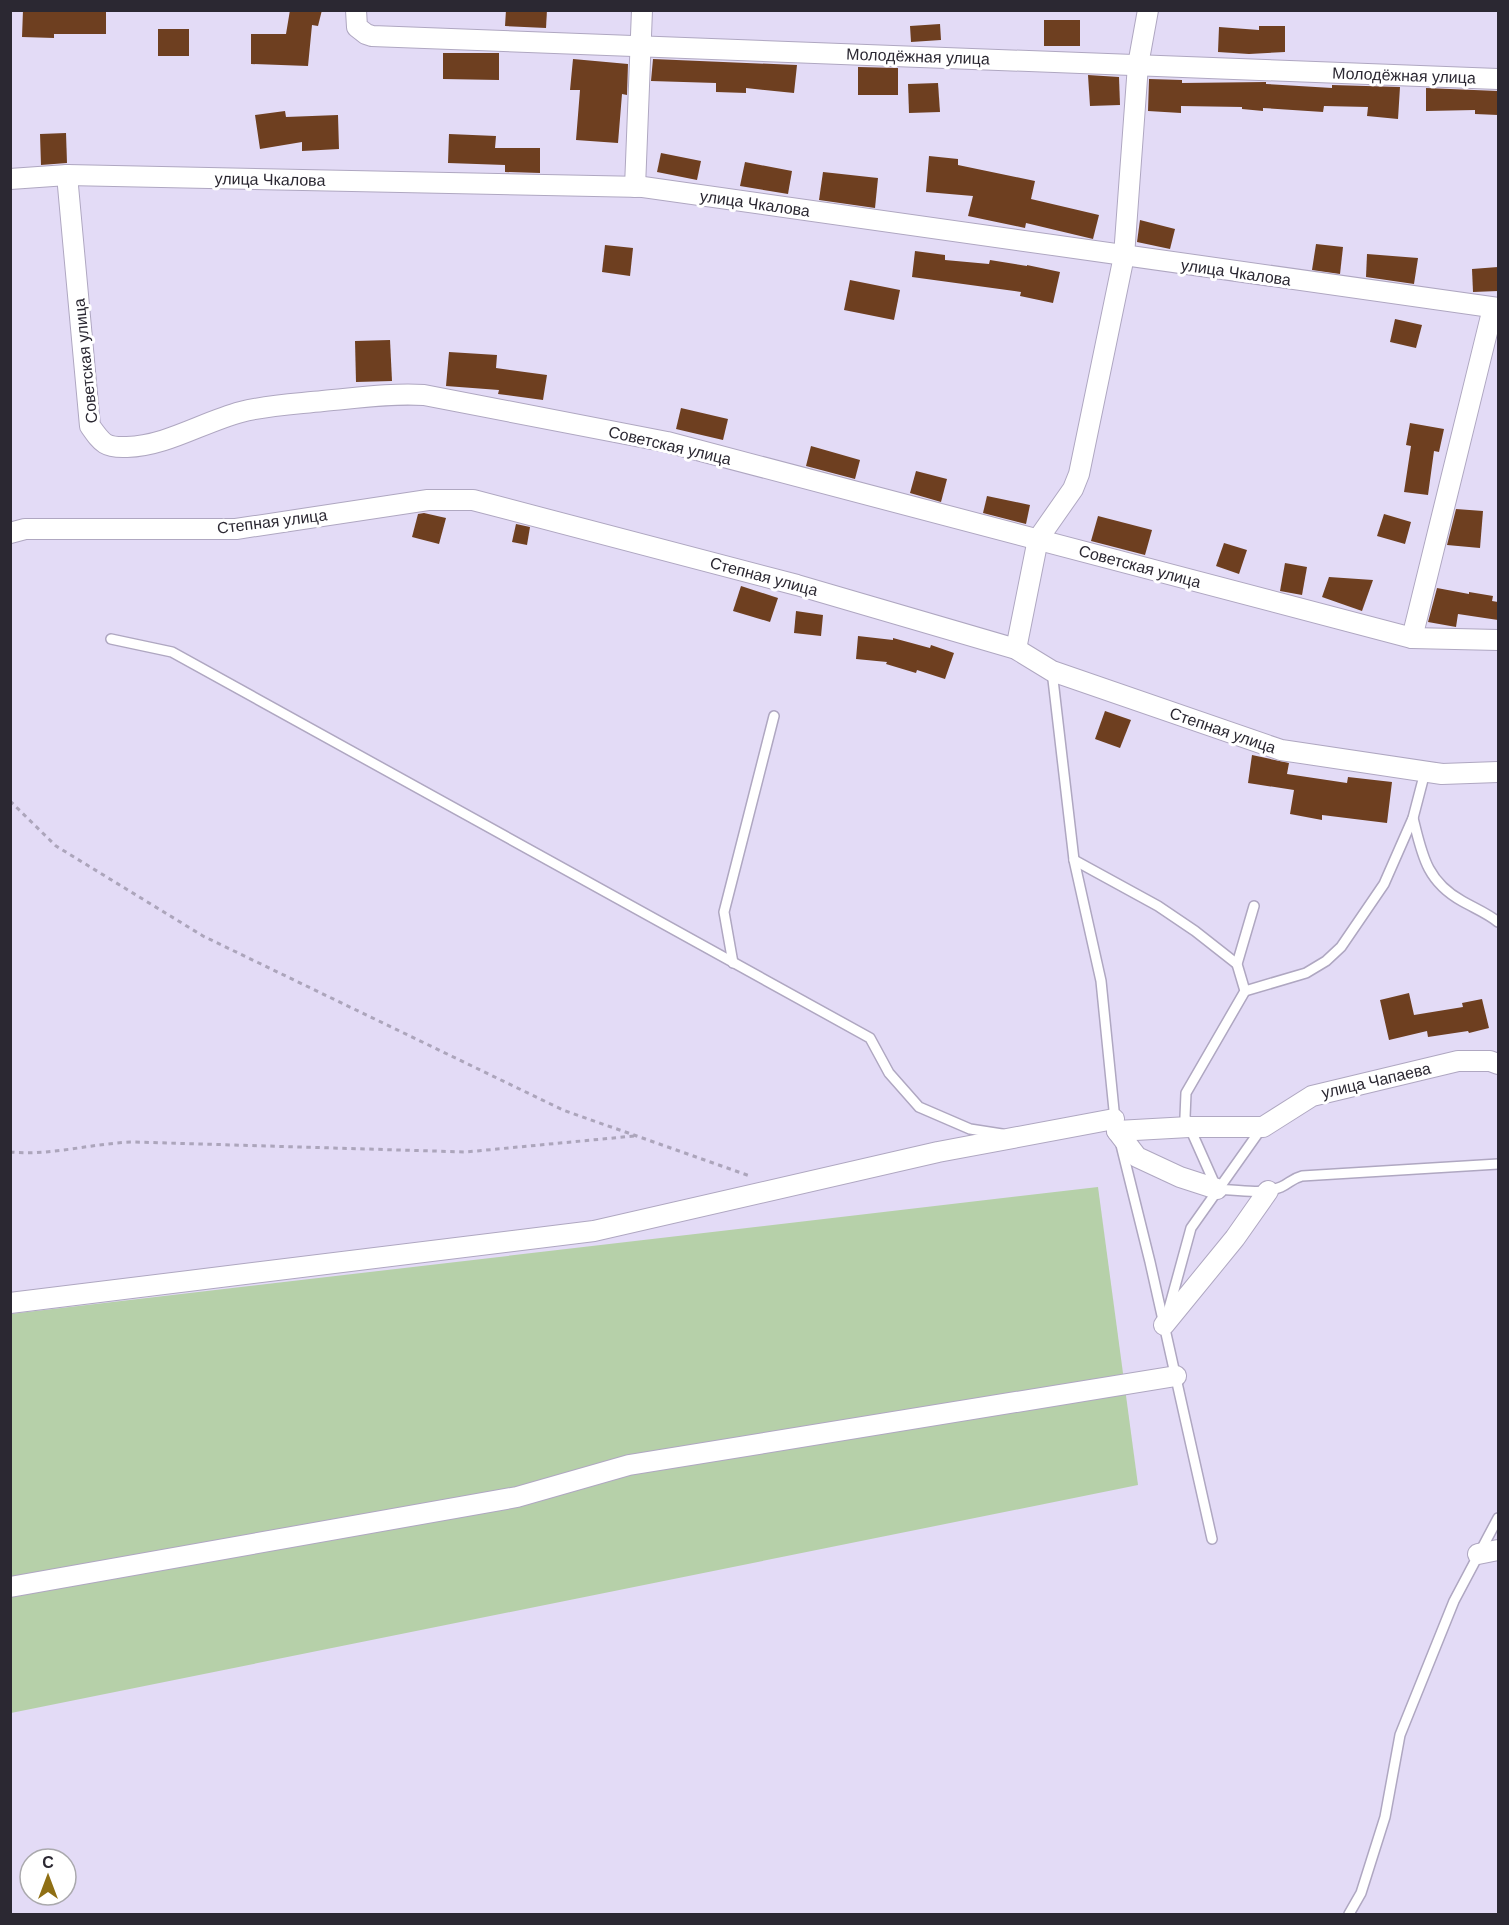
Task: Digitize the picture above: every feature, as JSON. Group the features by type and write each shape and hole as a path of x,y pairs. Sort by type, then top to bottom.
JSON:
{"street":[{"name":"Молодёжная улица","path":"356,10 357,27 372,36 1498,79"},
{"path":"635,187 642,10"},
{"path":"1016,649 1038,539 1073,489 1079,474 1124,255 1138,65 1148,10"},
{"name":"улица Чкалова","path":"10,179 67,175 635,187 1496,308 1412,638"},
{"name":"Советская улица","path":"67,175 90,426 108,446 128,447 150,444 238,412 262,407 397,394 424,395 667,442 1412,638 1498,640"},
{"name":"Степная улица","path":"10,533 25,528 236,528 428,500 473,500 797,585 1016,649 1052,671 1281,750 1442,774 1498,772"},
{"name":"улица Чапаева","path":"1263,1127 1312,1096 1458,1061 1490,1061 1498,1064"},
{"path":"1116,1125 1137,1157 1180,1177 1217,1189"},
{"path":"10,1303 594,1231 938,1152 1017,1137 1116,1125 1263,1127"},
{"path":"1164,1325 1235,1238 1268,1191"},
{"path":"10,1587 517,1497 629,1465 1176,1376"},
{"path":"1478,1554 1498,1550"}],"lane":[{"path":"111,639 172,652 870,1038 889,1073 919,1107 970,1129 1017,1137"},
{"path":"1052,671 1074,860 1101,981 1116,1125 1212,1539"},
{"path":"733,963 724,912 774,716"},
{"path":"1217,1189 1185,1117 1186,1093 1245,991 1306,973 1326,961 1341,947 1384,884 1413,818 1425,772"},
{"path":"1413,818 1423,861 1436,879 1460,900 1480,909 1498,922"},
{"path":"1074,860 1158,906 1237,964"},
{"path":"1245,991 1237,964 1254,906"},
{"path":"1164,1325 1191,1228 1263,1127"},
{"path":"1217,1189 1268,1191 1282,1187 1293,1178 1302,1176 1498,1164"},
{"path":"1349,1914 1361,1893 1385,1817 1400,1735 1454,1601 1498,1518"}],"path":[{"path":"10,801 56,846 203,936 563,1110 783,1188"},
{"path":"10,1152 28,1154 113,1142 134,1142 466,1152 637,1136"}],"green space":[{"path":"1098,1187 1138,1485 11,1713 10,1314"}],"building":[{"path":"23,10 106,10 106,34 54,34 54,38 22,37"},
{"path":"290,10 322,10 318,26 312,25 308,66 251,64 251,34 286,34"},
{"path":"506,10 547,10 546,28 505,26"},
{"path":"1044,20 1080,20 1080,46 1044,46"},
{"path":"940,24 941,40 911,42 910,26"},
{"path":"1259,26 1285,26 1285,52 1249,54 1218,52 1219,27 1259,30"},
{"path":"158,29 189,29 189,56 158,56"},
{"path":"443,53 499,53 499,80 443,79"},
{"path":"573,59 628,64 627,95 622,94 618,143 576,140 580,90 570,90"},
{"path":"653,59 797,65 794,93 746,88 746,93 716,92 716,83 651,81"},
{"path":"858,67 898,68 898,95 858,95"},
{"path":"1088,75 1119,77 1120,105 1090,106"},
{"path":"1149,79 1182,80 1182,83 1266,82 1266,84 1332,88 1332,85 1400,87 1398,119 1367,116 1368,107 1324,106 1323,112 1181,106 1181,113 1148,111"},
{"path":"938,83 940,112 909,113 908,84"},
{"path":"1426,88 1498,91 1498,115 1475,114 1475,110 1426,111"},
{"path":"285,111 286,117 338,115 339,149 302,151 302,142 260,149 255,115"},
{"path":"66,133 67,163 41,165 40,134"},
{"path":"449,134 496,136 495,148 540,148 540,173 505,172 505,165 448,163"},
{"path":"661,153 701,161 697,180 657,172"},
{"path":"929,156 958,159 958,165 1035,181 1031,199 1099,215 1093,239 1026,223 1025,228 968,216 973,196 926,192"},
{"path":"745,162 792,171 788,194 740,186"},
{"path":"823,172 878,178 875,208 819,200"},
{"path":"1140,220 1175,229 1170,249 1137,242"},
{"path":"1316,244 1343,247 1340,274 1312,270"},
{"path":"605,245 633,248 630,276 602,272"},
{"path":"915,251 945,255 945,260 989,264 990,260 1060,272 1053,303 1020,296 1021,292 912,277"},
{"path":"1367,254 1418,258 1414,284 1366,277"},
{"path":"1498,267 1498,291 1473,292 1472,269"},
{"path":"850,280 900,290 894,320 844,310"},
{"path":"1395,319 1422,325 1416,348 1390,342"},
{"path":"390,340 392,381 356,382 355,341"},
{"path":"449,352 497,355 496,368 547,375 543,400 498,394 499,390 446,386"},
{"path":"681,408 728,419 723,440 676,429"},
{"path":"1410,423 1444,429 1439,452 1434,451 1428,495 1404,492 1411,446 1406,445"},
{"path":"811,446 860,460 855,479 806,466"},
{"path":"916,471 947,479 941,502 910,493"},
{"path":"987,496 1030,505 1026,524 983,513"},
{"path":"1456,509 1483,511 1480,548 1447,545"},
{"path":"424,513 446,518 439,544 412,537 418,514"},
{"path":"1384,514 1411,522 1405,544 1377,536"},
{"path":"1098,516 1152,530 1145,555 1091,541"},
{"path":"516,524 530,527 527,545 512,542"},
{"path":"1224,543 1247,550 1239,574 1216,566"},
{"path":"1285,563 1307,567 1302,595 1280,591"},
{"path":"1329,577 1373,580 1362,611 1322,597"},
{"path":"741,586 778,598 770,622 733,611"},
{"path":"1437,588 1493,596 1492,601 1498,602 1498,620 1458,614 1456,627 1428,622"},
{"path":"796,611 823,615 821,636 794,633"},
{"path":"858,636 893,640 893,638 930,648 931,645 954,653 945,679 917,670 916,673 886,664 887,662 856,659"},
{"path":"1105,711 1131,720 1120,748 1095,739"},
{"path":"1252,755 1289,763 1287,774 1347,783 1348,777 1392,782 1387,823 1322,815 1322,820 1290,814 1294,790 1248,783"},
{"path":"1409,993 1414,1015 1463,1007 1462,1003 1482,999 1489,1028 1469,1033 1468,1031 1428,1037 1427,1031 1389,1040 1380,1000"}]}
